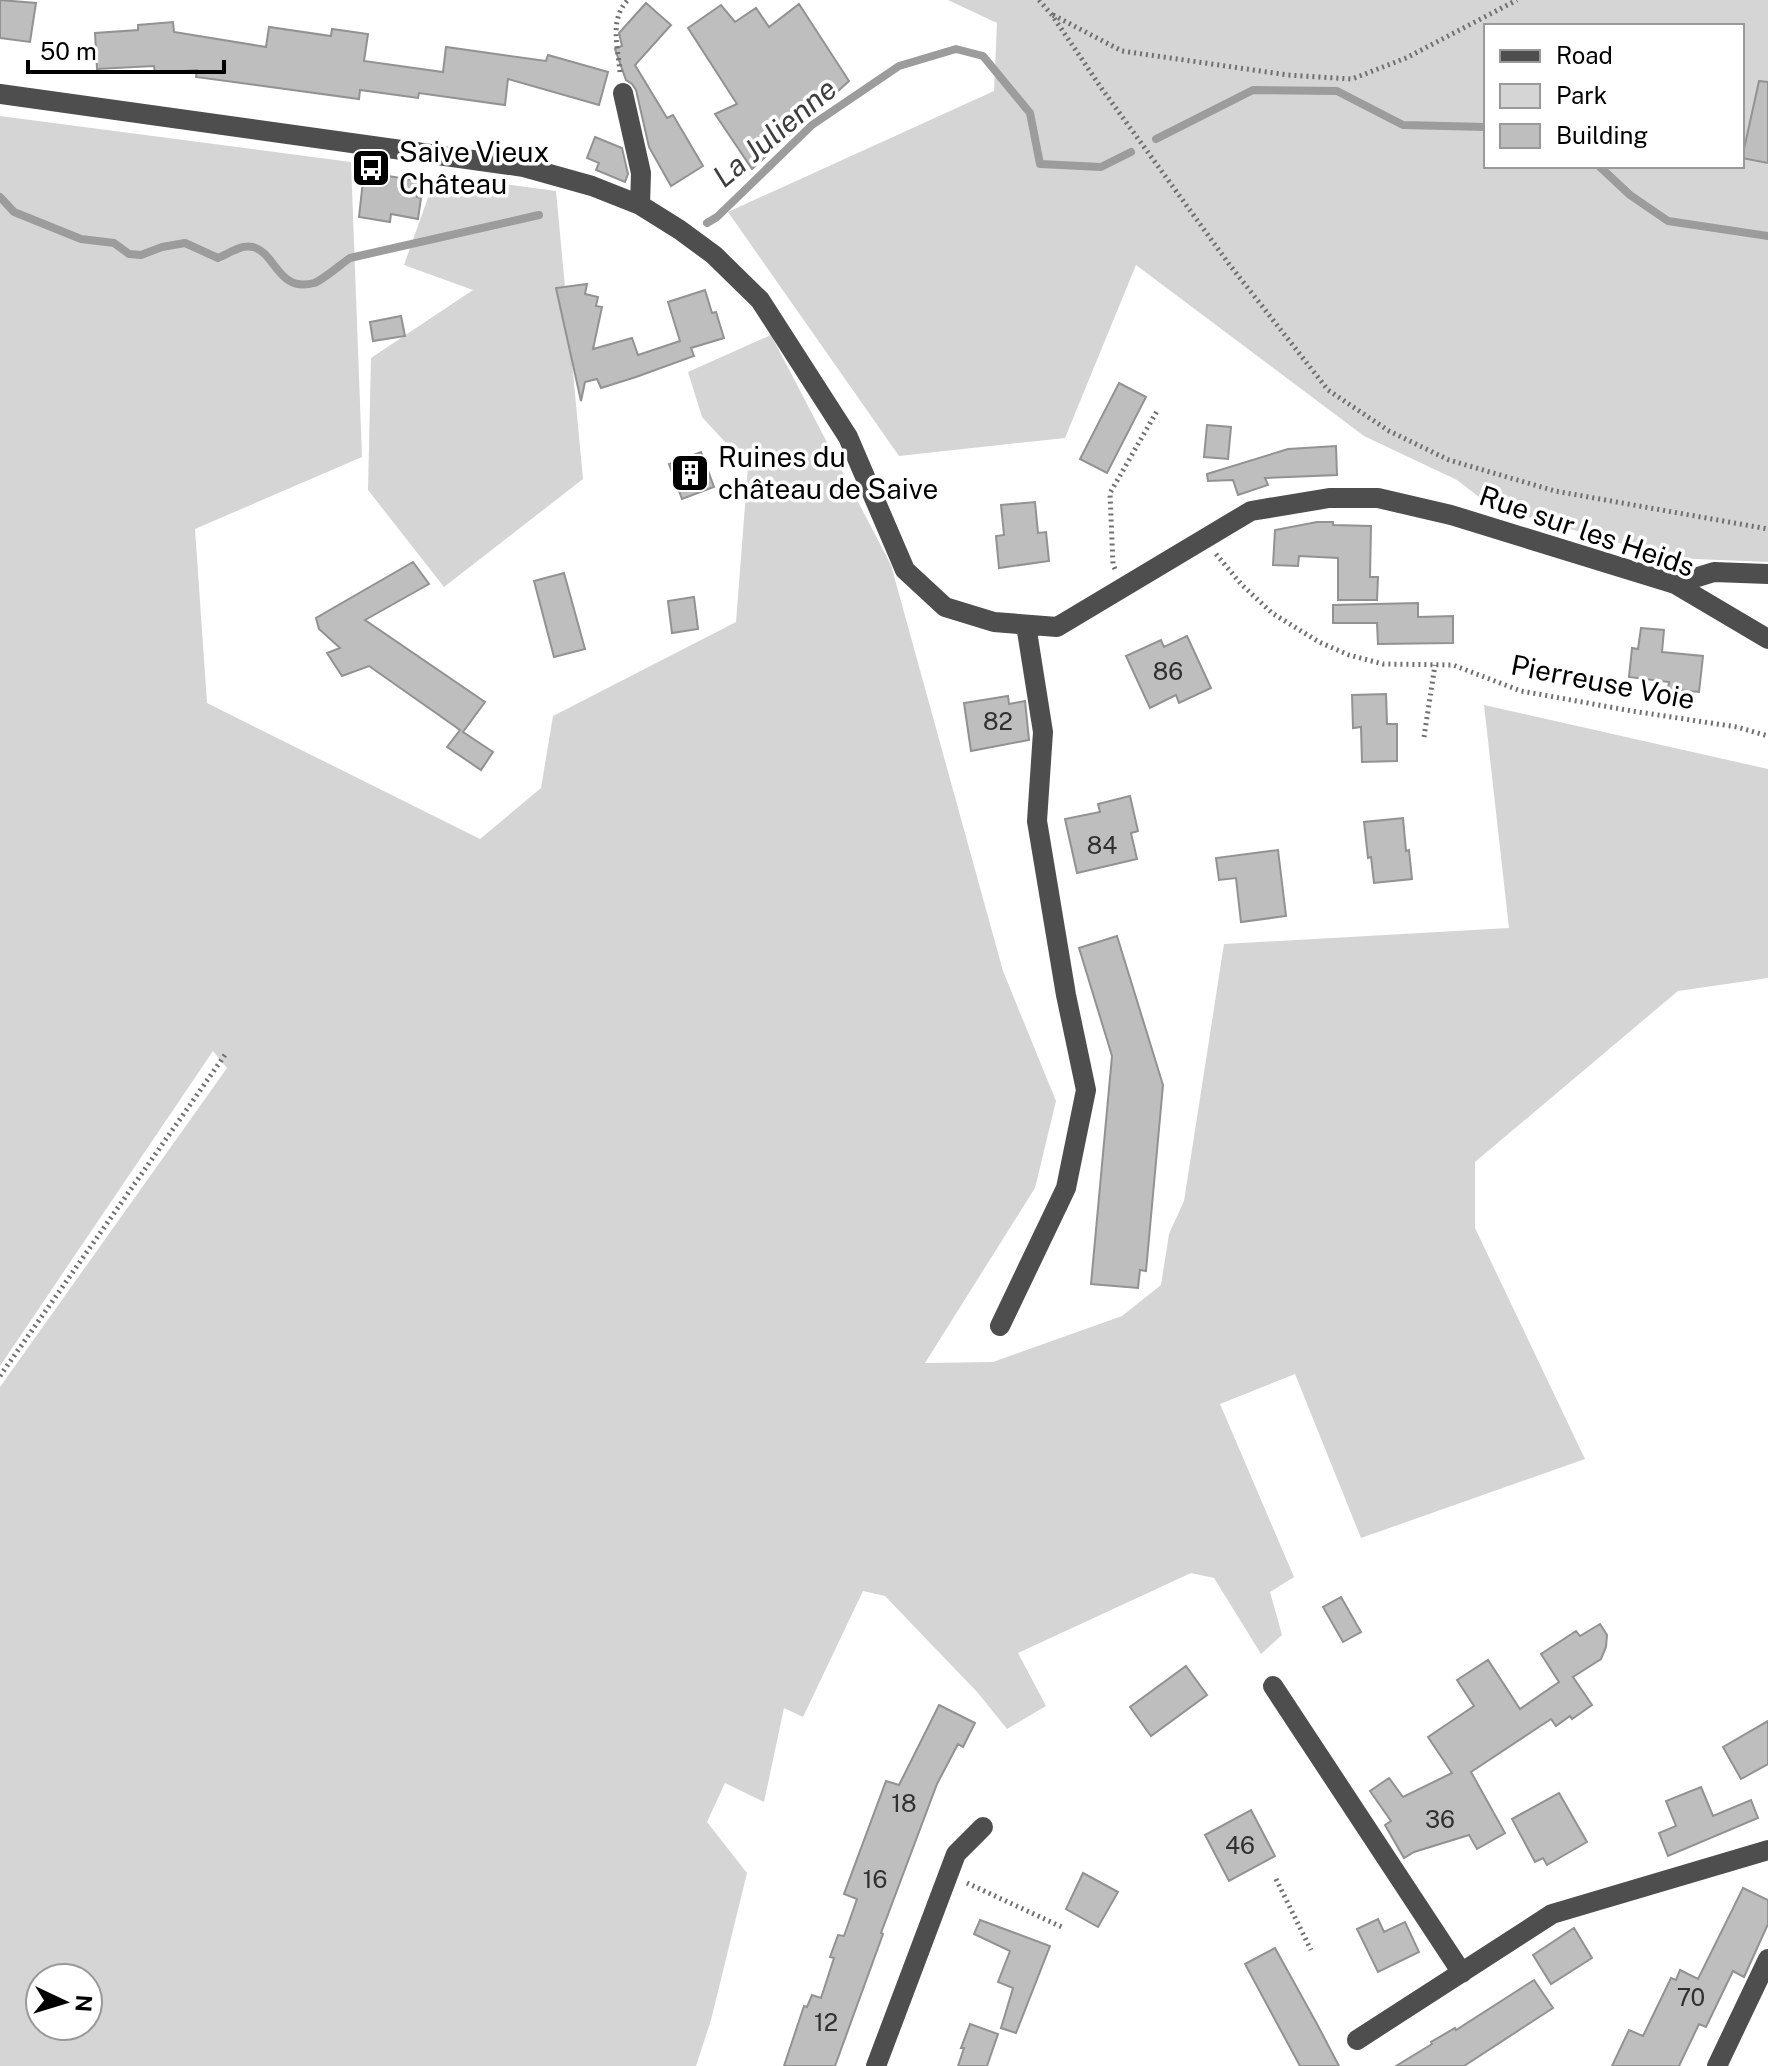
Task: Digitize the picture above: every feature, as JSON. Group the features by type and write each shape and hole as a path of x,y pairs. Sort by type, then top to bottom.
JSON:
{"street":[{"path":"623,93 641,173 640,205"},
{"name":"Rue sur les Heids","path":"0,94 524,167 592,186 640,205 714,255 760,300 848,437 905,570 945,607 994,622 1057,627 1251,511 1329,498 1378,498 1451,515 1675,584 1768,639"},
{"path":"1675,584 1714,572 1768,574"},
{"path":"1000,1326 1066,1188 1086,1090 1066,995 1037,821 1043,732 1026,625"},
{"path":"1273,1686 1462,1973"},
{"path":"876,2066 956,1854 983,1827"},
{"path":"1357,2040 1552,1914 1768,1850"},
{"path":"1717,2066 1768,1959"}],"path":[{"path":"623,93 615,24 628,0"},
{"path":"1039,0 1229,264 1328,390 1389,431 1449,460 1555,491 1768,529"},
{"path":"1052,15 1122,51 1288,75 1352,79 1406,58 1517,0"},
{"path":"1126,586 1113,565 1110,493 1157,411"},
{"name":"Pierreuse Voie","path":"1205,538 1241,584 1272,613 1319,642 1349,655 1383,664 1453,665 1521,691 1737,727 1768,736"},
{"path":"1424,737 1435,665"},
{"path":"0,1376 227,1052"},
{"path":"948,1873 1064,1928"},
{"path":"1276,1879 1311,1950"}],"green space":[{"path":"948,0 1768,0 1768,562 1672,558 1492,507 1457,480 1364,436 1136,265 1065,438 899,456 728,212 994,91 997,23"},
{"path":"0,116 351,162 362,457 195,529 207,703 480,839 541,788 553,716 736,622 748,467 702,417 688,372 771,335 891,565 1003,971 1056,1101 1035,1188 925,1363 993,1362 1122,1316 1161,1285 1169,1234 1184,1201 1224,944 1509,928 1484,705 1768,769 1768,978 1678,991 1475,1162 1475,1228 1585,1459 1361,1538 1295,1374 1220,1404 1294,1577 1270,1592 1282,1635 1261,1654 1214,1578 1191,1573 1018,1653 1046,1706 1007,1729 978,1693 885,1596 863,1591 803,1717 784,1708 764,1802 725,1783 707,1822 747,1873 711,2020 696,2066 0,2066 0,1387 227,1068 213,1051 0,1366"},
{"path":"436,175 556,191 583,479 444,587 368,490 371,358 473,290 404,265"}],"building":[{"path":"0,0 36,3 30,42 0,38"},
{"path":"646,3 671,25 635,65 667,118 673,115 703,166 671,186 649,147 636,90 626,80 615,49 622,46 619,33"},
{"path":"799,4 849,81 752,169 715,114 737,104 688,28 721,5 735,22 756,8 769,27"},
{"path":"173,22 174,32 266,47 269,27 331,36 332,29 368,34 364,61 443,72 446,47 546,61 548,55 608,72 599,105 508,79 505,105 419,93 418,98 360,90 359,99 196,77 197,70 155,73 154,66 97,69 95,33 138,30 138,25"},
{"path":"1759,81 1768,82 1768,163 1744,158"},
{"path":"595,137 622,148 628,174 625,182 596,170 599,163 587,158"},
{"path":"364,172 419,181 417,197 421,198 418,219 391,214 390,222 359,217"},
{"path":"587,284 585,294 598,297 596,306 602,307 593,349 632,338 638,355 680,341 668,302 705,290 724,338 691,348 694,356 636,377 601,388 597,379 585,382 581,401 556,288"},
{"path":"401,316 405,336 373,341 370,322"},
{"path":"1119,383 1146,397 1107,473 1080,459"},
{"path":"1207,425 1231,427 1228,459 1204,457"},
{"path":"1336,446 1337,475 1265,478 1268,485 1238,495 1233,480 1208,481 1207,474 1288,449"},
{"name":"Ruines du château de Saive","path":"701,452 714,487 682,499 669,464"},
{"path":"1035,502 1038,533 1046,532 1049,561 999,568 996,536 1004,535 1001,505"},
{"path":"1317,522 1371,526 1370,577 1378,577 1377,600 1338,600 1338,558 1299,556 1298,566 1273,565 1275,530"},
{"path":"413,562 429,584 365,620 485,702 463,732 493,752 481,770 447,747 460,730 369,666 342,676 327,653 340,648 319,629 316,618"},
{"path":"564,573 585,649 554,657 534,581"},
{"path":"694,597 698,629 672,633 668,601"},
{"path":"1418,603 1418,617 1453,616 1453,643 1378,644 1377,623 1333,623 1333,605"},
{"path":"1641,628 1664,630 1662,652 1703,656 1699,692 1668,689 1669,682 1629,677 1632,648 1638,649"},
{"path":"1187,636 1211,688 1179,703 1176,695 1150,708 1126,656 1161,640 1164,647"},
{"path":"1386,694 1387,724 1397,724 1397,761 1362,762 1361,727 1353,728 1352,695"},
{"path":"1008,696 1009,704 1025,701 1029,740 971,751 964,703"},
{"path":"1130,796 1138,831 1131,833 1137,859 1077,873 1065,819 1100,812 1098,804"},
{"path":"1403,818 1412,879 1374,883 1364,822"},
{"path":"1278,850 1286,916 1241,922 1236,878 1219,880 1216,858"},
{"path":"1117,936 1163,1085 1146,1271 1140,1270 1138,1288 1091,1284 1112,1056 1079,948"},
{"path":"1341,1597 1361,1632 1343,1642 1323,1607"},
{"path":"1600,1624 1607,1635 1601,1659 1573,1677 1592,1705 1556,1726 1551,1719 1471,1772 1505,1833 1477,1849 1469,1835 1404,1858 1385,1825 1391,1821 1370,1791 1389,1778 1403,1797 1452,1773 1428,1737 1474,1706 1457,1680 1488,1660 1520,1709 1559,1682 1541,1654 1576,1631 1580,1636"},
{"path":"1186,1666 1207,1695 1151,1736 1130,1707"},
{"path":"939,1705 975,1723 963,1747 958,1744 937,1784 835,2066 784,2066 804,2006 807,2007 812,1995 821,1998 838,1935 844,1936 857,1899 844,1894 886,1781 899,1785"},
{"path":"1768,1721 1768,1764 1741,1779 1723,1747"},
{"path":"1701,1787 1713,1816 1751,1800 1758,1818 1668,1856 1659,1833 1676,1826 1666,1801"},
{"path":"1559,1793 1587,1842 1547,1865 1543,1858 1535,1862 1512,1819"},
{"path":"1251,1810 1275,1856 1229,1881 1205,1835"},
{"path":"1083,1873 1118,1892 1098,1927 1066,1909"},
{"path":"1743,1888 1768,1900 1768,1924 1744,1977 1733,1971 1706,2027 1699,2024 1679,2066 1612,2066 1629,2030 1643,2036 1671,1978 1676,1980 1680,1970 1698,1979"},
{"path":"1378,1919 1384,1932 1405,1922 1419,1952 1378,1972 1357,1929"},
{"path":"980,1920 1050,1946 1016,2033 1001,2028 1013,1988 998,1982 1010,1951 974,1934"},
{"path":"1574,1928 1592,1958 1551,1984 1533,1955"},
{"path":"1275,1948 1339,2066 1300,2066 1245,1964"},
{"path":"1534,1980 1553,2008 1464,2066 1396,2066 1431,2042 1456,2030"},
{"path":"970,2024 998,2034 987,2066 958,2066"}],"waterway":[{"name":"La Julienne","path":"707,223 717,217 812,125 899,66 956,49 983,56 1030,113 1040,164 1101,167 1131,152"},
{"name":"La Julienne","path":"1156,139 1253,90 1337,91 1403,125 1484,127"},
{"name":"La Julienne","path":"1601,168 1630,195 1668,221 1768,236"},
{"name":"La Julienne","path":"0,197 14,212 81,239 114,243 129,254 141,255 185,243 218,258 239,248 253,247 261,251 285,278 302,285 318,281 350,258 539,215"}],"place":[{"name":"Saive Vieux Château","path":"371,168"},
{"name":"Ruines du château de Saive","path":"690,473"}]}
